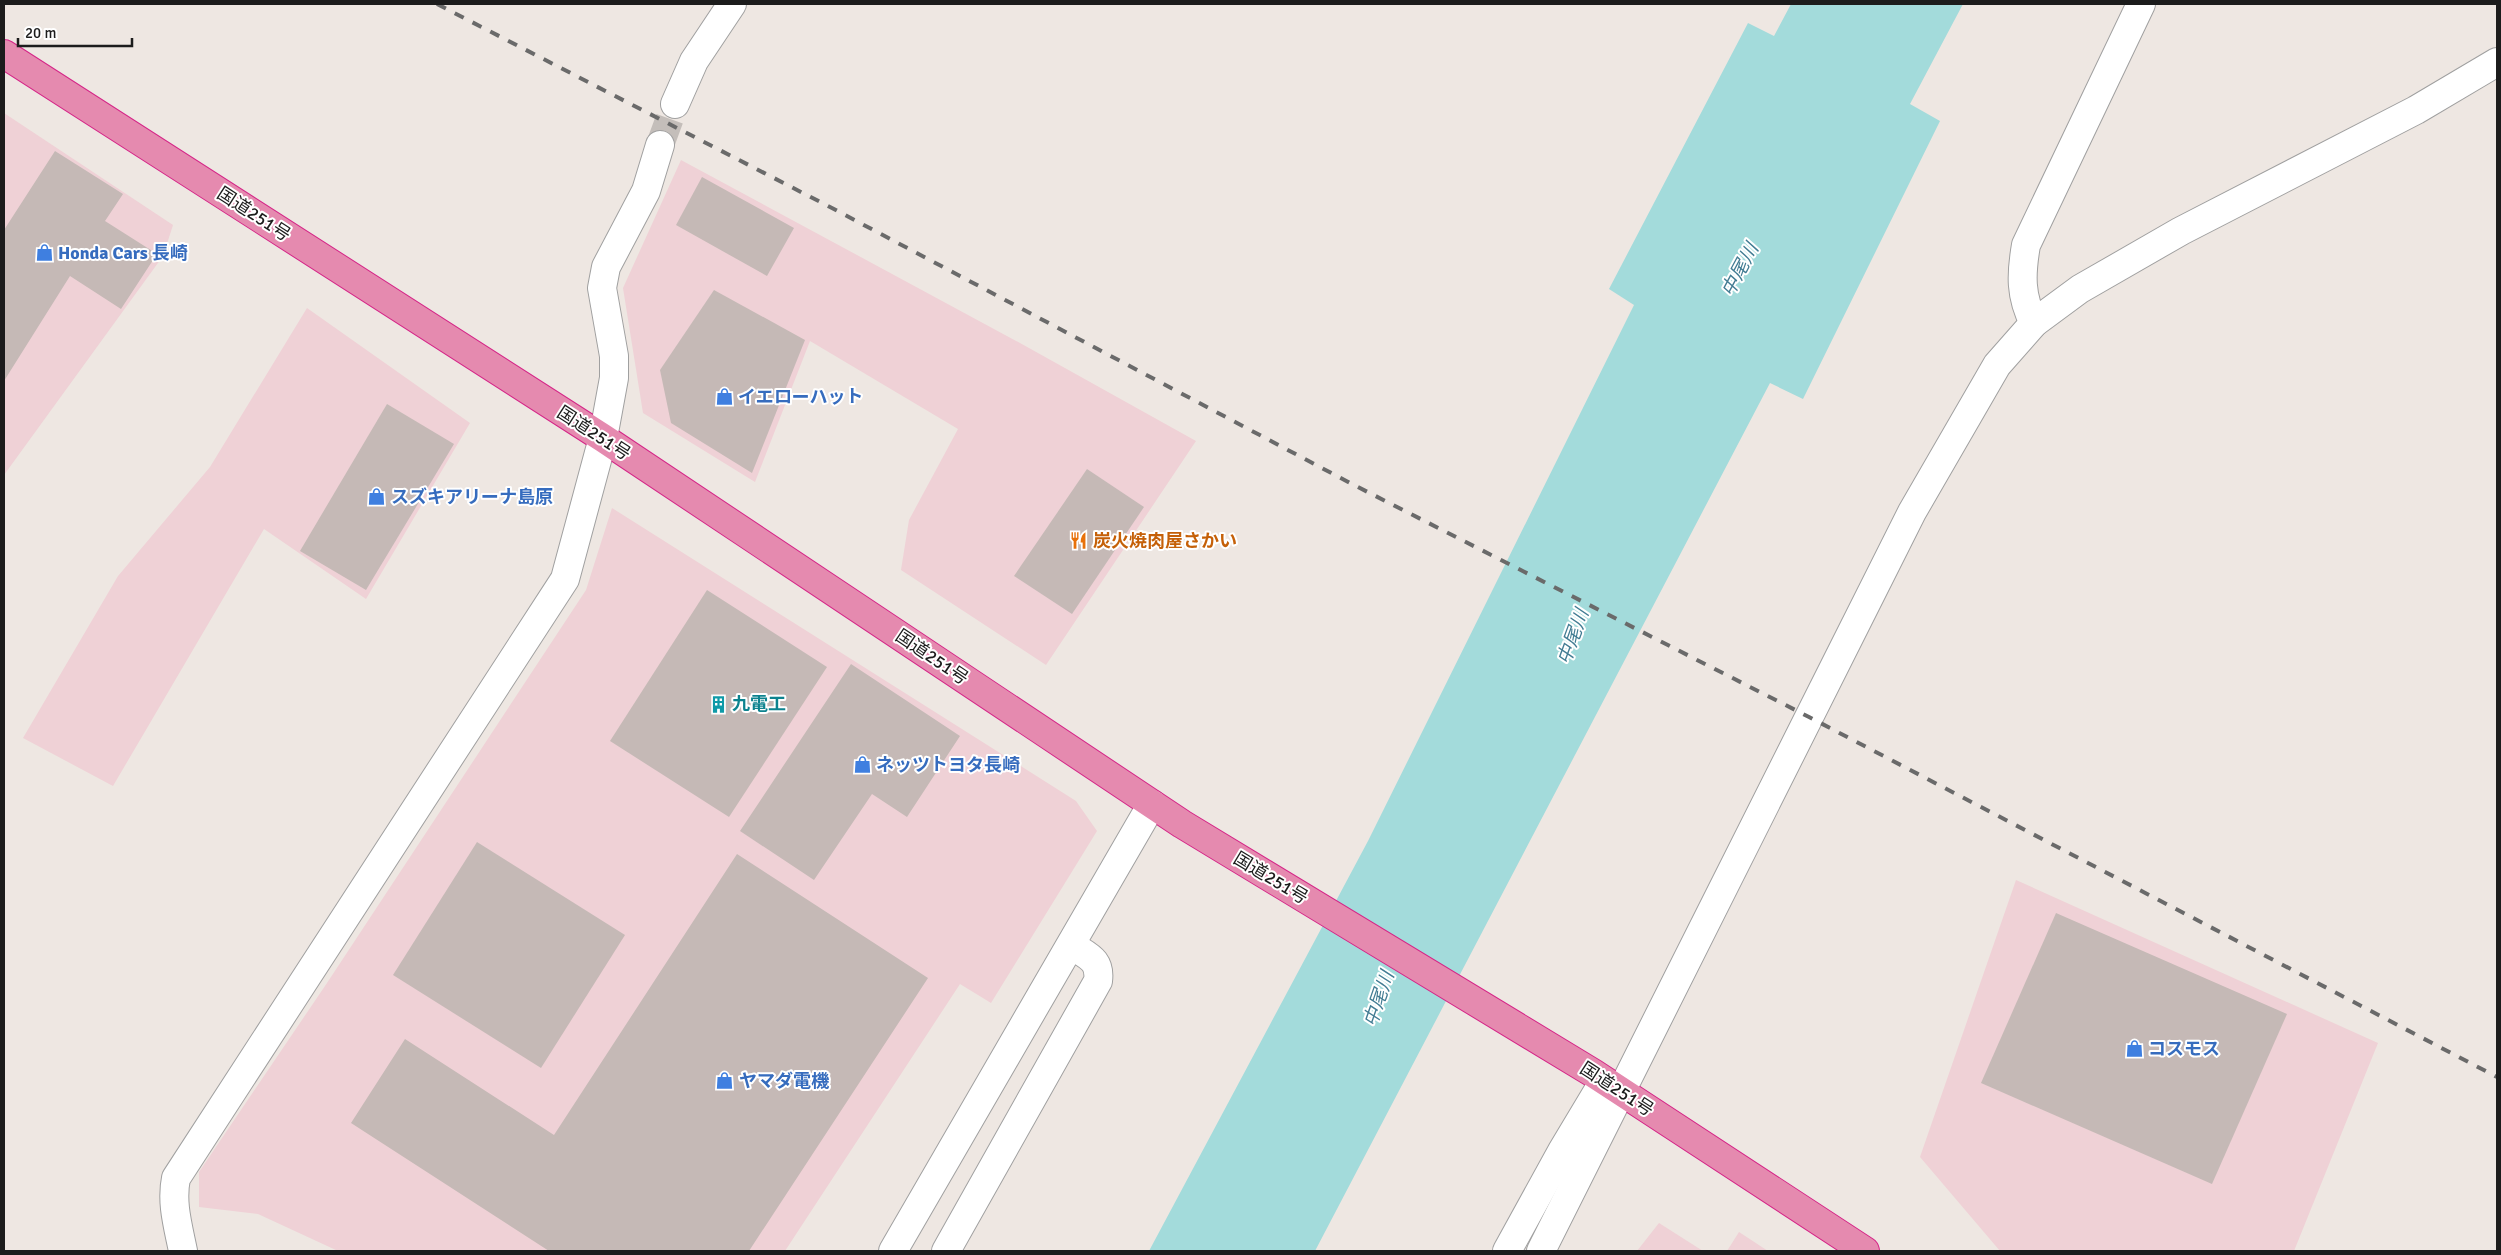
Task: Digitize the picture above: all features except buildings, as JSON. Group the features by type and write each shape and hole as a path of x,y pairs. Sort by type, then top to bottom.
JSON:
{"highway":[{"name":"国道251号","path":"4,54 603,438 1182,824 1606,1082 1866,1251"}],"street":[{"path":"675,104 694,61 732,4"},
{"path":"2034,323 2026,308 2022,290 2021,271 2026,245 2141,4"},
{"path":"1507,1251 1562,1151 1606,1082 1912,512 1997,365 2034,323 2080,289 2181,231 2416,110 2497,63"},
{"path":"183,1251 174,1208 173,1193 176,1178 565,579 603,438 614,378 614,356 602,288 606,267 646,190 660,146"},
{"path":"894,1251 1152,804"},
{"path":"946,1251 1098,981 1099,970 1096,962 1071,945"},
{"path":"1541,1251 1606,1082"}],"shaded area":[{"path":"4,113 173,225 163,256 4,475"},
{"path":"681,160 1020,343 1196,441 1046,665 901,570 909,520 958,429 810,341 755,482 643,413 623,288"},
{"path":"307,308 470,423 366,599 264,529 113,786 23,738 118,576 210,467"},
{"path":"612,508 1076,801 1097,831 991,1003 960,984 785,1251 338,1251 258,1214 199,1207 199,1172 327,983 586,590"},
{"path":"2016,880 2378,1043 2294,1251 2000,1251 1920,1157"},
{"path":"1659,1223 1703,1251 1637,1251"},
{"path":"1739,1232 1768,1251 1727,1251"}],"water":[{"name":"中尾川","path":"1791,4 1963,4 1910,104 1940,121 1803,399 1770,383 1315,1251 1149,1251 1368,841 1634,305 1609,289 1748,23 1774,36"}],"tunnel":[{"path":"660,145 675,104"}],"railway":[{"path":"437,4 830,207 1352,484 1809,717 2497,1077"}],"place":[{"name":"Honda Cars 長崎","path":"44,253"},
{"name":"イエローハット","path":"724,397"},
{"name":"スズキアリーナ島原","path":"377,497"},
{"name":"炭火焼肉屋さかい","path":"1079,541"},
{"name":"九電工","path":"718,704"},
{"name":"ネッツトヨタ長崎","path":"862,765"},
{"name":"コスモス","path":"2134,1049"},
{"name":"ヤマダ電機","path":"725,1081"}]}
